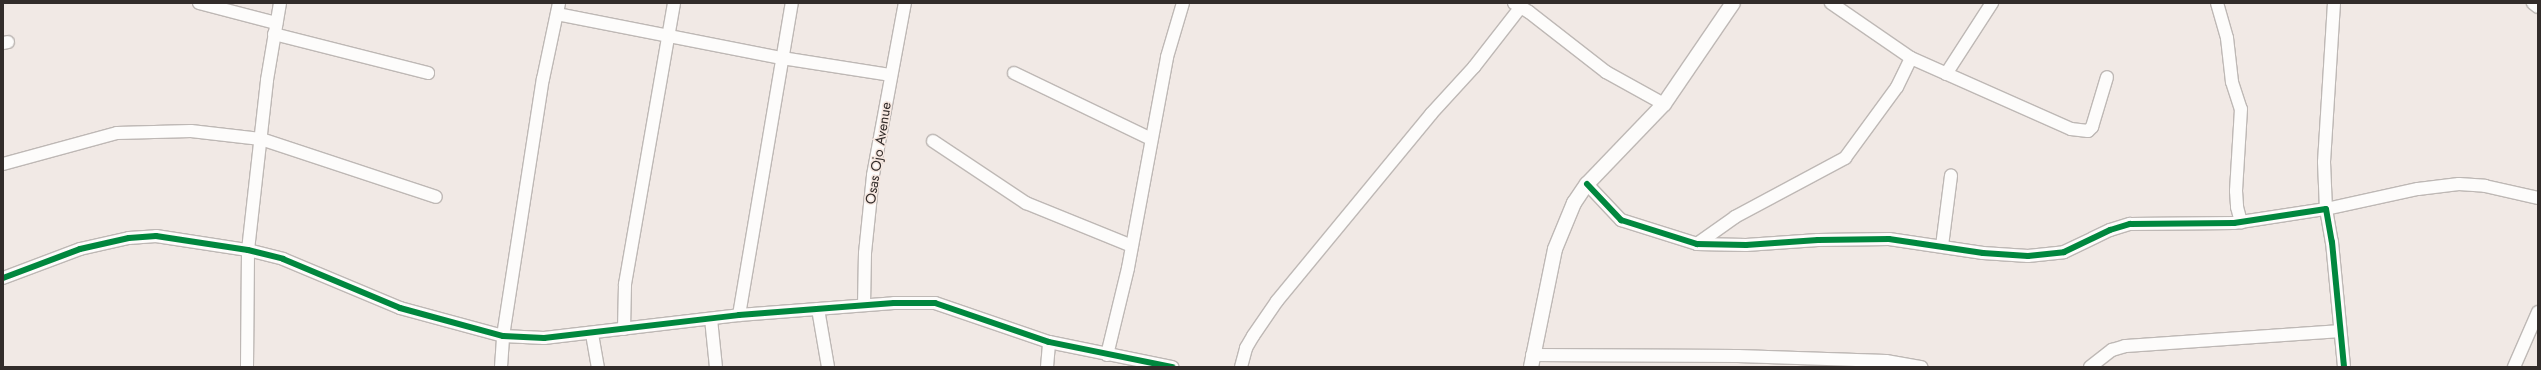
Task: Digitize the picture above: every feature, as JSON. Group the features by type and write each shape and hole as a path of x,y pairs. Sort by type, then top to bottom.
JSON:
{"street":[{"path":"199,3 275,29 428,73"},
{"path":"247,367 248,250 275,29 280,3"},
{"path":"624,329 625,284 667,36 674,3"},
{"path":"739,315 792,3"},
{"name":"Osas Ojo Avenue","path":"864,305 865,253 873,175 890,76 905,3"},
{"path":"1107,354 1132,246 1167,57 1183,3"},
{"path":"1733,3 1664,104 1587,184 1574,203 1555,249 1532,361 1738,356 1886,361 1921,367"},
{"path":"1831,3 1911,58 2047,120 2081,130 2088,131 2092,127 2107,77"},
{"path":"1946,74 1992,3"},
{"path":"2217,3 2228,38 2232,82 2241,109 2238,132 2240,162 2236,191 2237,207 2241,222"},
{"path":"2334,3 2324,162 2326,209 2332,242 2338,331 2344,367"},
{"path":"2533,3 2538,7"},
{"path":"1241,367 1249,342 1277,301 1430,114 1474,67 1524,6 1606,72 1664,104"},
{"path":"501,367 503,336 543,79 558,9 667,36 782,58 890,76"},
{"path":"1697,244 1735,217 1845,158 1897,87 1911,58"},
{"path":"1014,73 1151,139"},
{"path":"3,164 116,133 192,131 261,139 436,197"},
{"path":"933,141 1026,203 1132,246"},
{"path":"1942,246 1951,176"},
{"path":"1587,184 1621,220 1697,244 1746,245 1818,240 1889,239 1983,253 2028,256 2064,252 2110,230 2130,224 2241,222 2326,209 2418,189 2459,184 2485,186 2538,198"},
{"path":"3,278 80,249 129,238 156,236 248,250 283,259 400,308 503,336 544,338 592,334 739,315 894,303 935,303 1049,342 1170,367"},
{"path":"818,309 828,367"},
{"path":"2514,367 2538,312"},
{"path":"711,319 716,367"},
{"path":"2090,367 2112,350 2125,346 2338,331"},
{"path":"592,334 598,367"},
{"path":"1047,367 1049,342"}],"cycle path":[{"path":"1587,184 1621,220 1697,244 1746,245 1818,240 1889,239 1983,253 2028,256 2064,252 2110,230 2130,224 2234,223 2326,209 2332,242 2344,367"},
{"path":"3,278 80,249 129,238 156,236 248,250 283,259 400,308 503,336 544,338 739,315 894,303 935,303 1049,342 1172,367"}]}
